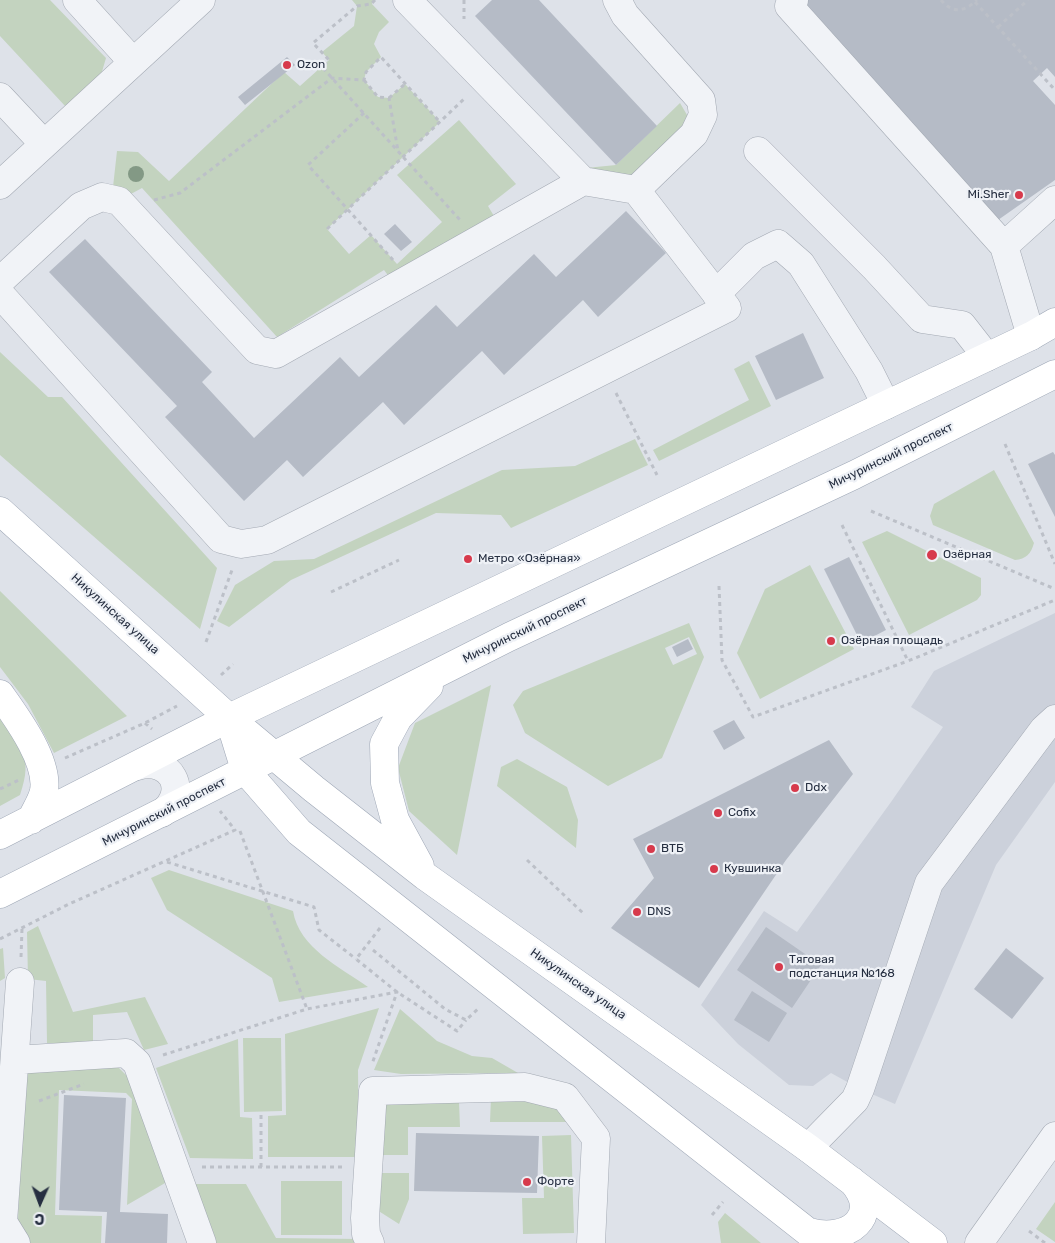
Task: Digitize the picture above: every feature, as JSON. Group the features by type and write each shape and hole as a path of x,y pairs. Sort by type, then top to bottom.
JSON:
{"main road":[{"path":"0,835 229,718 1031,336 1055,322"},
{"name":"Мичуринский проспект","path":"0,894 509,637 854,475 1055,374"},
{"name":"Никулинская улица","path":"0,511 229,718 314,789 425,876 808,1148 933,1243"},
{"path":"425,876 395,820 385,783 384,744 398,718 444,670"},
{"path":"0,694 12,710 43,768 44,792 31,820"},
{"path":"229,718 245,770 299,832 816,1238 838,1241 856,1230 862,1221 864,1199 852,1181"}],"street":[{"path":"77,0 133,62"},
{"path":"0,185 201,0"},
{"path":"0,294 221,539 241,544 267,540 726,308 636,190 583,181 407,0"},
{"path":"616,0 625,15 701,100 704,115 694,134 636,190"},
{"path":"794,0 789,6 1004,246 1031,336"},
{"path":"0,97 44,144"},
{"path":"758,151 874,267 922,319 962,325 987,357"},
{"path":"0,281 81,206 102,197 118,201 258,350 276,354 583,181"},
{"path":"1004,246 1055,200"},
{"path":"716,294 754,256 778,244 801,264 869,371 886,405"},
{"path":"808,1148 855,1100 929,883 1044,729 1055,719"},
{"path":"138,766 147,763 158,764 167,769 173,777 176,787 175,797 170,806 162,813"},
{"path":"6,1229 20,982"},
{"path":"15,1060 126,1053 137,1063 202,1243"},
{"path":"370,1243 366,1234 366,1218 373,1091 525,1087 565,1097 596,1138 591,1243"},
{"path":"979,1243 1055,1136"}],"path":[{"path":"375,0 371,4 357,6 314,43 329,60 322,67 478,241"},
{"path":"941,0 949,8 959,10 968,8 976,1 1055,90"},
{"path":"998,27 1028,0"},
{"path":"364,80 366,72 381,57 440,122"},
{"path":"136,220 153,200 180,193 332,78 364,80 378,97 389,98 405,84"},
{"path":"327,229 485,81"},
{"path":"389,98 398,151"},
{"path":"364,113 308,165 410,279"},
{"path":"605,370 658,475"},
{"path":"1006,444 1055,564"},
{"path":"871,511 1055,589"},
{"path":"842,525 908,660"},
{"path":"206,642 241,544"},
{"path":"331,592 399,560"},
{"path":"719,586 722,660 753,717 908,660 1055,600"},
{"path":"0,790 202,693 233,664"},
{"path":"0,939 69,904 235,830"},
{"path":"240,831 307,1009"},
{"path":"527,860 583,913"},
{"path":"166,861 314,907 320,930 396,992 456,1031 478,1008"},
{"path":"356,959 382,924"},
{"path":"373,950 445,1009 466,1020"},
{"path":"165,1054 307,1009 396,992"},
{"path":"373,1091 370,1070 396,992"},
{"path":"261,1112 261,1167"},
{"path":"206,1168 369,1166"},
{"path":"712,1215 724,1202"},
{"path":"1029,1231 1045,1243"}],"shaded area":[{"path":"1055,613 1055,782 996,865 895,1104 860,1089 831,1073 813,1086 789,1085 738,1044 701,1005 764,911 797,932 891,802 943,727 911,707 934,671"}],"green space":[{"path":"0,0 50,0 106,58 101,75 66,107 0,36"},
{"path":"352,0 373,0 372,4 389,22 379,32 374,44 381,57 366,72 364,80 378,97 389,98 405,84 440,122 327,229 349,254 371,235 397,264 442,222 397,175 459,120 516,184 488,206 501,228 396,286 384,270 277,337 142,188 129,195 113,187 117,151 138,152 169,181 284,72 300,86 329,60 322,52 354,26 357,6"},
{"path":"680,103 690,120 631,181 586,168 616,165"},
{"path":"0,352 48,397 62,397 217,568 200,629 0,455"},
{"path":"749,361 771,406 659,461 653,450 749,400 734,369"},
{"path":"635,439 648,465 511,528 501,515 436,513 291,580 229,627 217,621 235,585 274,561 314,559 502,470 575,466"},
{"path":"994,470 1034,543 1030,553 1025,557 1015,560 933,525 930,516 934,504"},
{"path":"887,531 981,578 981,595 977,600 909,635 862,542"},
{"path":"810,565 854,649 760,699 737,653 765,589"},
{"path":"0,591 127,716 54,753 28,704 0,667"},
{"path":"689,623 704,657 662,758 608,786 525,733 513,705 523,691","holes":["689,637 697,654 673,665 665,648"]},
{"path":"491,685 457,855 409,811 398,768 415,723"},
{"path":"0,713 23,751 26,770 20,795 0,806"},
{"path":"517,759 567,787 578,820 576,848 497,786 501,767"},
{"path":"169,870 293,911 303,936 312,946 334,964 368,987 279,1002 272,978 167,910 151,878"},
{"path":"38,926 73,1012 145,997 168,1044 144,1050 127,1012 93,1015 93,1043 47,1043 46,981 28,979 27,932"},
{"path":"3,948 5,978 0,981 0,949"},
{"path":"379,1008 358,1070 359,1157 268,1157 268,1116 286,1115 285,1034"},
{"path":"400,1009 437,1041 472,1056 492,1058 518,1073 401,1074 374,1070"},
{"path":"243,1038 281,1038 282,1111 244,1112"},
{"path":"238,1039 240,1117 252,1118 253,1159 190,1158 156,1068"},
{"path":"116,1065 136,1085 172,1179 127,1205 132,1099 126,1093 59,1090 55,1215 102,1216 101,1243 30,1243 18,1220 22,1073"},
{"path":"491,1098 539,1100 560,1107 571,1122 490,1122"},
{"path":"379,1102 459,1102 460,1127 408,1127 408,1155 379,1155"},
{"path":"571,1135 574,1233 523,1234 522,1198 544,1198 542,1136"},
{"path":"379,1173 409,1173 409,1199 399,1224 377,1210"},
{"path":"281,1181 342,1181 342,1235 281,1235"},
{"path":"194,1184 246,1184 276,1238 359,1239 359,1243 215,1243"},
{"path":"1055,1202 1055,1242 1036,1229"},
{"path":"725,1213 761,1243 721,1243 718,1222"}],"building":[{"path":"492,0 539,0 657,126 616,165 475,16"},
{"path":"799,0 1055,0 1055,77 1047,68 1033,81 1055,105 1055,180 998,220"},
{"path":"287,57 295,65 245,105 238,97"},
{"path":"626,211 666,253 598,317 583,300 504,375 482,351 404,425 383,402 303,477 287,460 244,501 165,417 177,406 49,272 85,239 212,372 202,382 254,438 340,357 359,377 436,305 457,327 534,254 556,277"},
{"path":"395,224 412,242 401,251 384,234"},
{"path":"803,333 824,378 776,400 755,356"},
{"path":"1053,452 1055,455 1055,517 1028,464"},
{"path":"849,557 886,630 861,643 824,569"},
{"path":"688,639 693,649 677,657 672,647"},
{"path":"734,720 745,738 724,750 713,731"},
{"name":"Кувшинка","path":"829,740 853,774 786,860 699,988 611,928 654,878 633,839"},
{"name":"Тяговая подстанция №168","path":"766,927 821,965 792,1008 737,970"},
{"path":"1006,948 1044,978 1012,1019 974,989"},
{"path":"752,991 787,1013 769,1042 734,1020"},
{"path":"64,1095 126,1098 120,1212 168,1214 167,1243 105,1243 107,1212 59,1210"},
{"path":"416,1133 539,1136 537,1193 414,1191"}],"place":[{"name":"Ozon","path":"287,65"},
{"name":"Mi.Sher","path":"1019,195"},
{"name":"Озёрная","path":"932,555"},
{"name":"Метро «Озёрная»","path":"468,559"},
{"name":"Озёрная площадь","path":"831,641"},
{"name":"Ddx","path":"795,788"},
{"name":"Cofix","path":"718,813"},
{"name":"ВТБ","path":"651,849"},
{"name":"Кувшинка","path":"714,869"},
{"name":"DNS","path":"637,912"},
{"name":"Тяговая подстанция №168","path":"779,967"},
{"name":"Форте","path":"527,1182"}]}
